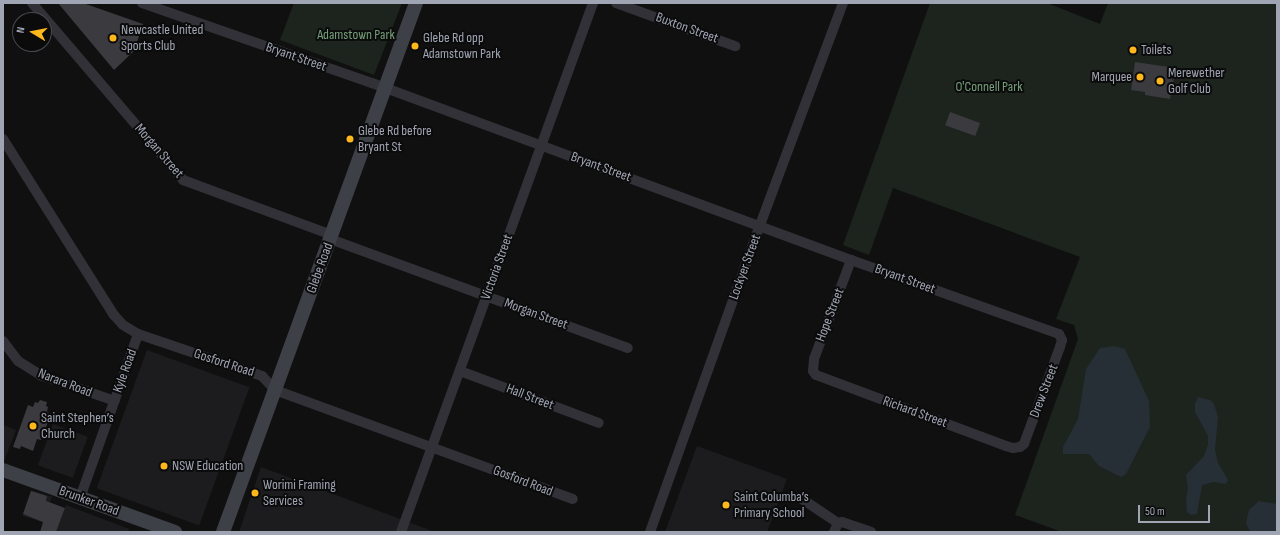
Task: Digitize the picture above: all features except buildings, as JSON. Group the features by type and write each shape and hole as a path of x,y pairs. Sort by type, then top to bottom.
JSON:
{"main road":[{"name":"Glebe Road","path":"222,532 416,3"},
{"name":"Brunker Road","path":"3,470 174,532"}],"street":[{"name":"Morgan Street","path":"32,3 183,180 486,296 628,348"},
{"name":"Bryant Street","path":"142,3 385,88 760,225 851,260 1059,334"},
{"name":"Victoria Street","path":"401,532 593,3"},
{"name":"Buxton Street","path":"616,3 735,46"},
{"name":"Lockyer Street","path":"650,532 760,225 843,3"},
{"name":"Gosford Road","path":"3,139 114,315 123,325 138,334 262,376 275,390 432,446 573,499"},
{"name":"Hope Street","path":"813,371 814,359 851,260"},
{"name":"Kyle Road","path":"80,498 138,334"},
{"name":"Drew Street","path":"1020,447 1026,440 1060,347 1062,340 1059,334"},
{"name":"Narara Road","path":"3,341 18,361 40,375 115,401"},
{"name":"Hall Street","path":"460,370 599,423"},
{"name":"Richard Street","path":"813,371 821,378 1006,446 1020,447"},
{"path":"799,497 836,527 847,523 871,532"}],"shaded area":[{"path":"1114,346 1125,349 1149,401 1150,427 1126,474 1121,477 1099,466 1089,454 1063,454 1063,447 1078,419 1086,369 1100,348"},
{"name":"NSW Education","path":"147,350 249,387 199,525 97,488"},
{"path":"1198,397 1210,400 1214,404 1218,417 1215,450 1218,463 1228,480 1226,484 1214,482 1202,485 1197,514 1191,515 1187,512 1186,500 1188,488 1186,475 1204,456 1208,444 1208,436 1195,412 1195,404"},
{"path":"53,424 88,437 73,478 38,465"},
{"path":"3,425 16,430 4,461 3,461"},
{"name":"Saint Columba’s Primary School","path":"697,446 787,479 767,532 665,532"},
{"path":"261,467 435,532 239,532"},
{"path":"31,490 52,497 44,522 23,516"},
{"path":"1259,501 1277,504 1277,532 1250,532 1246,523 1249,510"},
{"path":"66,505 129,529 128,532 56,532"}],"green space":[{"name":"Adamstown Park","path":"294,3 402,3 374,75 280,40"},
{"name":"O'Connell Park","path":"930,3 1047,3 1100,24 1108,3 1277,3 1277,532 1062,532 1015,515 1078,339 1074,325 1056,319 1080,257 893,188 869,255 843,245"}],"place":[{"name":"Newcastle United Sports Club","path":"113,38"},
{"name":"Glebe Rd opp Adamstown Park","path":"415,46"},
{"name":"Toilets","path":"1133,50"},
{"name":"Marquee","path":"1140,77"},
{"name":"Merewether Golf Club","path":"1160,81"},
{"name":"Glebe Rd before Bryant St","path":"350,139"},
{"name":"Saint Stephen’s Church","path":"33,426"},
{"name":"NSW Education","path":"164,466"},
{"name":"Worimi Framing Services","path":"255,493"},
{"name":"Saint Columba’s Primary School","path":"726,505"}]}
